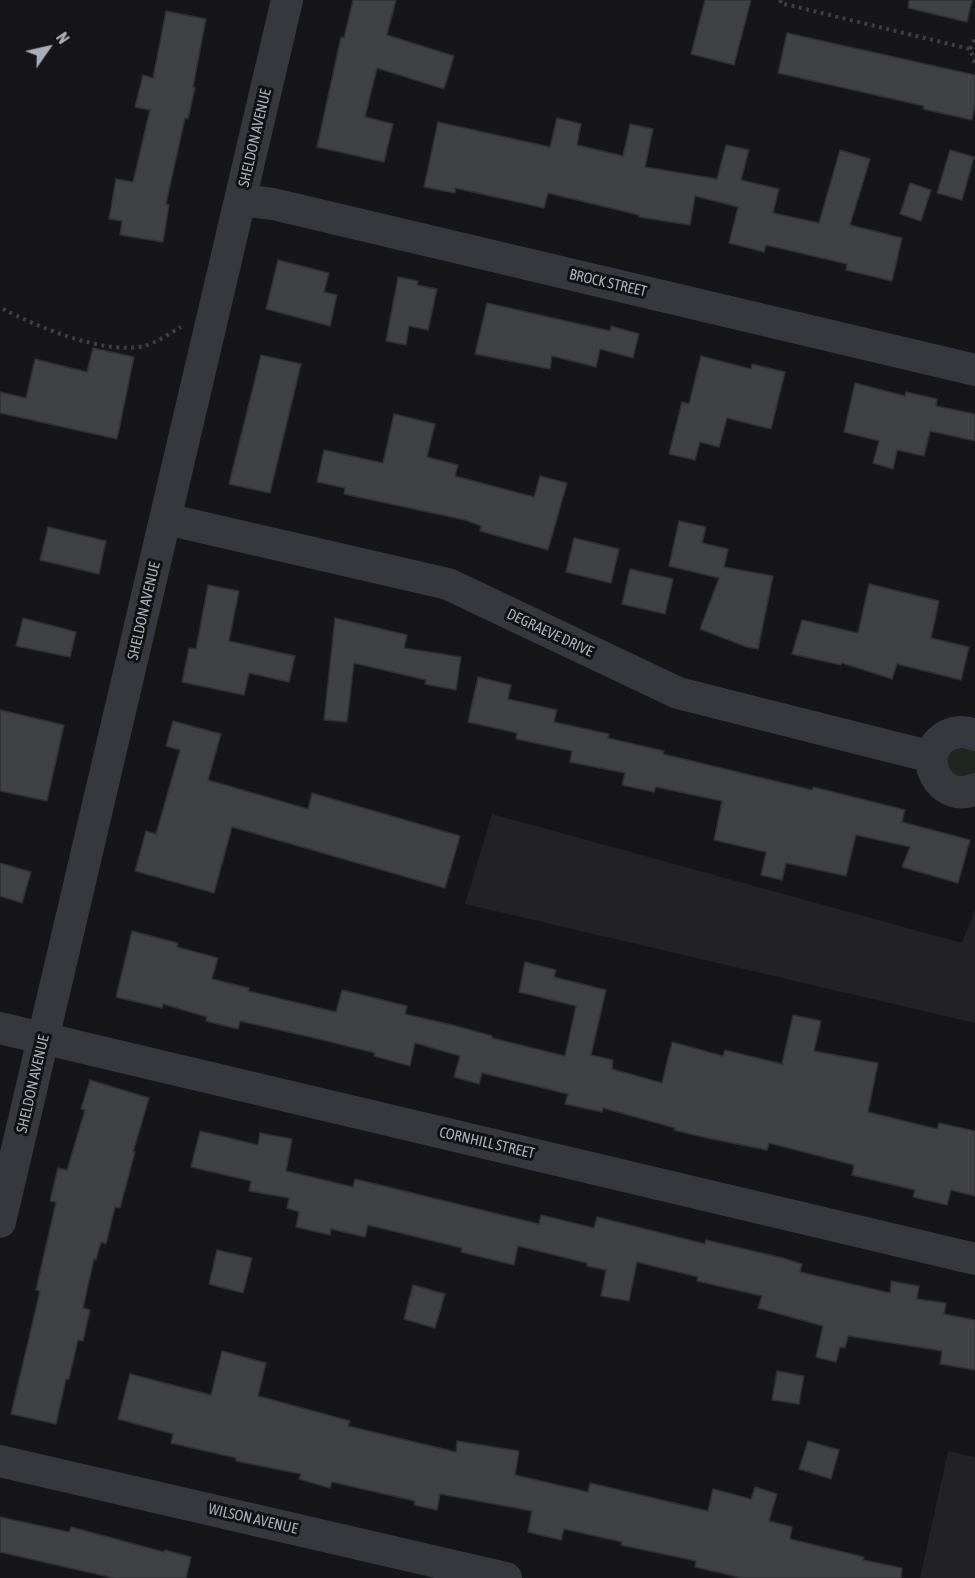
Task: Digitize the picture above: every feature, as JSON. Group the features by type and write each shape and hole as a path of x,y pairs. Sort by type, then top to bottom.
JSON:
{"street":[{"name":"SHELDON AVENUE","path":"0,1222 287,0"},
{"name":"BROCK STREET","path":"241,200 273,204 975,370"},
{"name":"DEGRAEVE DRIVE","path":"166,519 448,585 678,693 932,756"},
{"path":"975,735 968,732 949,734 941,740 932,756 935,777 942,785 950,791 960,793 975,789"},
{"name":"CORNHILL STREET","path":"0,1028 975,1258"},
{"name":"WILSON AVENUE","path":"0,1461 506,1578"}],"path":[{"path":"781,0 780,3 970,49"},
{"path":"975,39 970,49 975,63"},
{"path":"3,309 36,326 108,347 144,346 184,326"}],"shaded area":[{"path":"975,746 975,778 962,784 939,761 943,748"},
{"path":"492,814 962,943 975,910 975,1023 465,904"},
{"path":"948,1451 975,1457 975,1578 920,1578"}],"building":[{"path":"353,0 396,0 387,35 454,56 444,89 377,68 365,117 393,124 384,162 317,147 341,37 344,38"},
{"path":"705,0 751,0 734,65 691,54"},
{"path":"909,0 972,0 967,22 908,8"},
{"path":"166,11 206,19 193,87 195,88 188,119 185,118 166,204 169,205 163,242 120,235 122,221 109,219 116,179 133,182 150,110 135,107 143,75 153,78"},
{"path":"787,33 975,75 975,105 972,120 923,109 924,106 778,73"},
{"path":"557,118 581,124 577,145 623,156 630,124 653,129 645,167 717,179 726,145 749,150 741,180 779,189 773,213 819,223 840,150 870,159 850,225 902,238 892,281 846,270 847,264 766,245 764,252 729,243 738,207 695,196 690,225 639,217 639,215 548,193 544,208 455,188 455,193 424,187 438,122 550,147"},
{"path":"950,150 974,157 962,200 937,193"},
{"path":"910,183 931,190 921,221 900,214"},
{"path":"278,260 329,273 324,292 337,295 330,326 266,309"},
{"path":"398,277 418,281 417,285 437,289 428,330 409,326 406,345 386,341"},
{"path":"487,303 610,331 611,326 639,334 633,358 600,349 596,367 552,356 550,369 475,354"},
{"path":"93,348 134,357 117,439 0,413 0,392 26,398 35,359 87,372"},
{"path":"261,355 301,364 270,493 229,484"},
{"path":"701,356 751,369 752,364 785,372 771,429 727,418 719,447 700,442 695,460 669,454 682,402 689,404"},
{"path":"855,383 905,396 906,392 937,399 936,406 975,414 975,441 930,431 924,456 897,450 893,469 873,463 879,441 844,432"},
{"path":"394,414 435,424 427,457 458,465 455,476 534,497 540,476 567,483 548,550 480,531 481,526 465,520 344,494 345,488 317,482 324,450 383,463"},
{"path":"679,521 706,527 702,543 728,549 724,567 773,576 758,649 700,629 719,578 669,566"},
{"path":"48,527 106,541 99,574 40,560"},
{"path":"574,538 619,549 611,583 566,572"},
{"path":"630,569 673,579 665,614 622,604"},
{"path":"869,584 939,601 931,638 969,647 961,680 897,664 892,679 842,663 841,665 792,654 802,620 858,633"},
{"path":"208,585 239,591 229,641 295,656 289,682 249,673 244,695 182,682 189,648 196,649"},
{"path":"23,618 76,632 70,657 16,646"},
{"path":"335,618 407,635 404,648 461,657 456,690 425,684 426,680 354,663 347,722 324,720"},
{"path":"478,677 511,685 508,699 557,710 554,722 609,734 608,738 664,751 663,754 905,810 902,822 970,840 958,883 902,867 910,847 856,835 846,876 786,863 782,880 761,875 766,852 714,840 722,801 656,787 654,792 622,785 625,773 570,762 572,751 516,739 517,733 468,722"},
{"path":"0,710 64,725 47,801 0,791"},
{"path":"173,721 221,734 208,780 308,809 312,793 460,836 445,888 232,827 214,893 135,871 146,831 156,834 180,750 166,746"},
{"path":"0,863 31,872 22,903 0,896"},
{"path":"132,931 178,943 177,947 218,958 212,979 249,988 248,991 336,1012 342,990 407,1006 405,1014 565,1056 576,1006 519,992 525,962 556,970 554,977 606,990 591,1055 613,1060 612,1069 662,1083 672,1042 723,1056 725,1050 782,1064 793,1015 821,1021 814,1051 878,1063 868,1112 937,1129 939,1123 975,1131 975,1196 951,1190 947,1205 913,1197 915,1190 852,1175 854,1165 769,1143 767,1150 674,1130 675,1128 603,1108 602,1112 565,1104 568,1094 482,1073 479,1084 454,1077 460,1056 415,1043 410,1066 374,1056 375,1053 319,1039 240,1021 238,1029 206,1021 207,1017 163,1004 162,1008 116,997"},
{"path":"90,1080 149,1098 120,1208 115,1207 106,1244 101,1242 96,1260 94,1259 83,1308 90,1310 83,1341 78,1340 56,1424 11,1414 40,1291 36,1290 56,1202 50,1201 58,1168 67,1170 85,1110 81,1109"},
{"path":"200,1131 258,1145 260,1133 292,1139 286,1171 353,1187 355,1179 539,1224 541,1215 594,1228 597,1217 705,1244 706,1240 783,1258 802,1264 800,1272 890,1293 891,1281 919,1286 917,1299 946,1303 944,1314 975,1320 975,1370 940,1364 942,1351 848,1336 845,1348 840,1347 836,1362 816,1357 823,1326 758,1308 762,1296 697,1281 698,1277 637,1262 629,1301 601,1296 606,1270 518,1246 514,1265 461,1252 462,1248 368,1225 365,1237 331,1229 330,1235 296,1227 299,1212 287,1208 289,1198 249,1191 251,1181 191,1167"},
{"path":"217,1250 252,1258 243,1293 209,1284"},
{"path":"413,1285 445,1294 435,1328 404,1319"},
{"path":"222,1351 266,1363 258,1396 350,1421 348,1426 456,1452 457,1441 519,1451 515,1475 588,1492 590,1483 708,1511 713,1489 751,1499 755,1487 777,1494 769,1521 792,1527 790,1539 864,1557 863,1560 902,1568 901,1578 742,1578 695,1567 696,1561 621,1545 622,1542 564,1529 561,1540 528,1532 532,1511 440,1494 437,1510 414,1505 415,1501 332,1482 330,1488 299,1479 301,1474 236,1461 236,1458 171,1443 173,1434 118,1419 130,1374 211,1395"},
{"path":"777,1371 804,1376 799,1404 772,1400"},
{"path":"808,1441 839,1450 831,1479 799,1469"},
{"path":"0,1517 69,1532 71,1527 191,1557 186,1578 113,1578 0,1552"}]}
